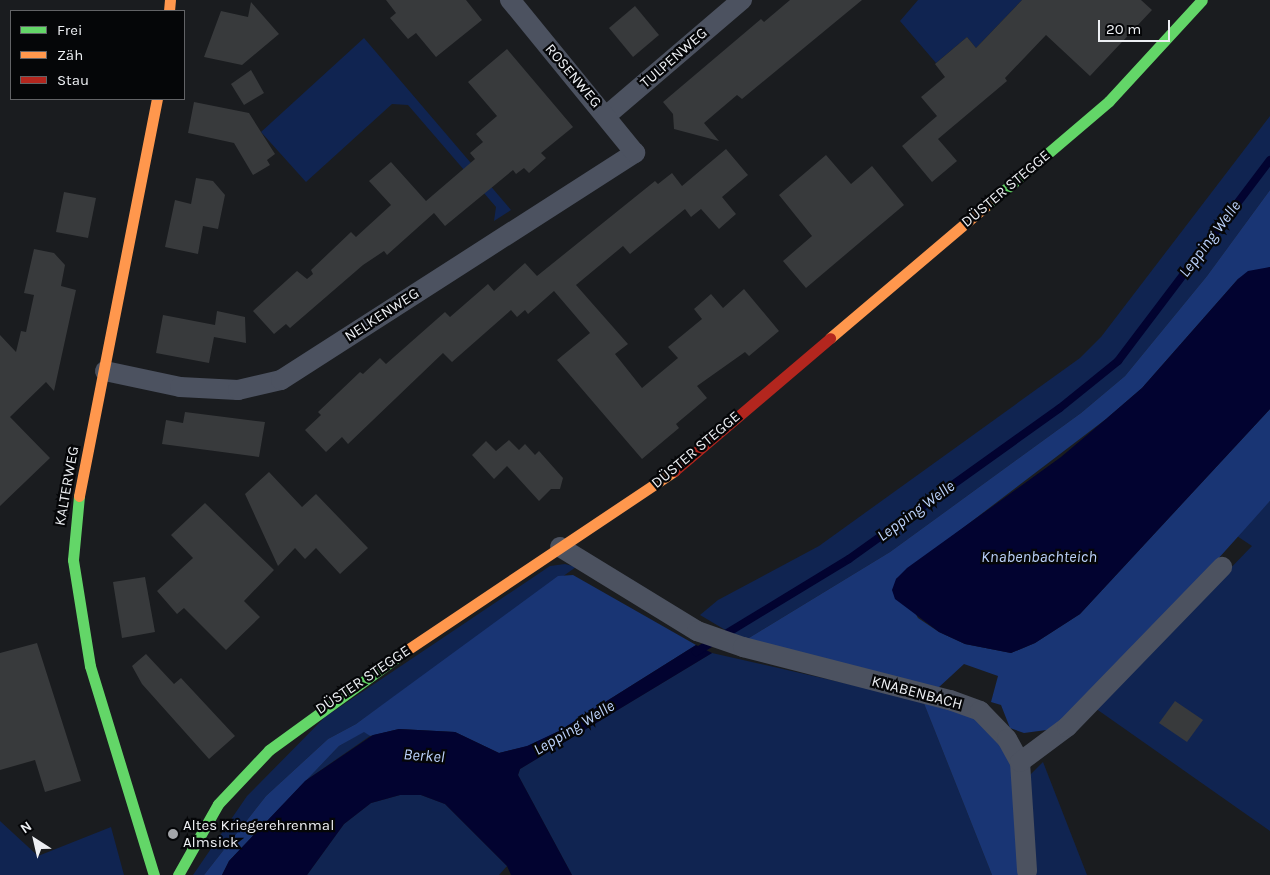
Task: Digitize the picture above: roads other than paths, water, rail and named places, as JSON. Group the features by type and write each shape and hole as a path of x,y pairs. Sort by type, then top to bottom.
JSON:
{"street":[{"name":"ROSENWEG","path":"510,0 635,154"},
{"name":"TULPENWEG","path":"606,116 742,0"},
{"name":"DÜSTER STEGGE","path":"178,875 218,804 269,750 346,691 656,485 1087,120 1202,0"},
{"name":"KALTERWEG","path":"154,875 90,666 73,560 74,520 105,371 157,100"},
{"name":"NELKENWEG","path":"105,371 180,387 238,390 280,380 635,154"},
{"name":"KNABENBACH","path":"560,547 697,631 743,648 950,700 980,711 1007,739 1020,762 1027,871"},
{"path":"1020,762 1067,727 1222,566"}],"water":[{"name":"Knabenbachteich","path":"1270,267 1270,409 1080,614 1035,643 1011,653 965,644 939,632 895,599 892,590 896,579 907,568 1061,457 1142,388 1238,279 1248,271"},
{"name":"Berkel","path":"696,645 712,653 520,769 518,775 572,875 511,875 507,866 445,804 421,795 400,795 371,803 344,824 307,875 222,875 229,861 305,781 373,735 399,729 455,732 499,753 527,746 559,731"}],"waterway":[{"name":"Lepping Welle","path":"696,652 849,559 1060,408 1118,361 1270,160"}],"place":[{"name":"Altes Kriegerehrenmal Almsick","path":"173,834"}]}
